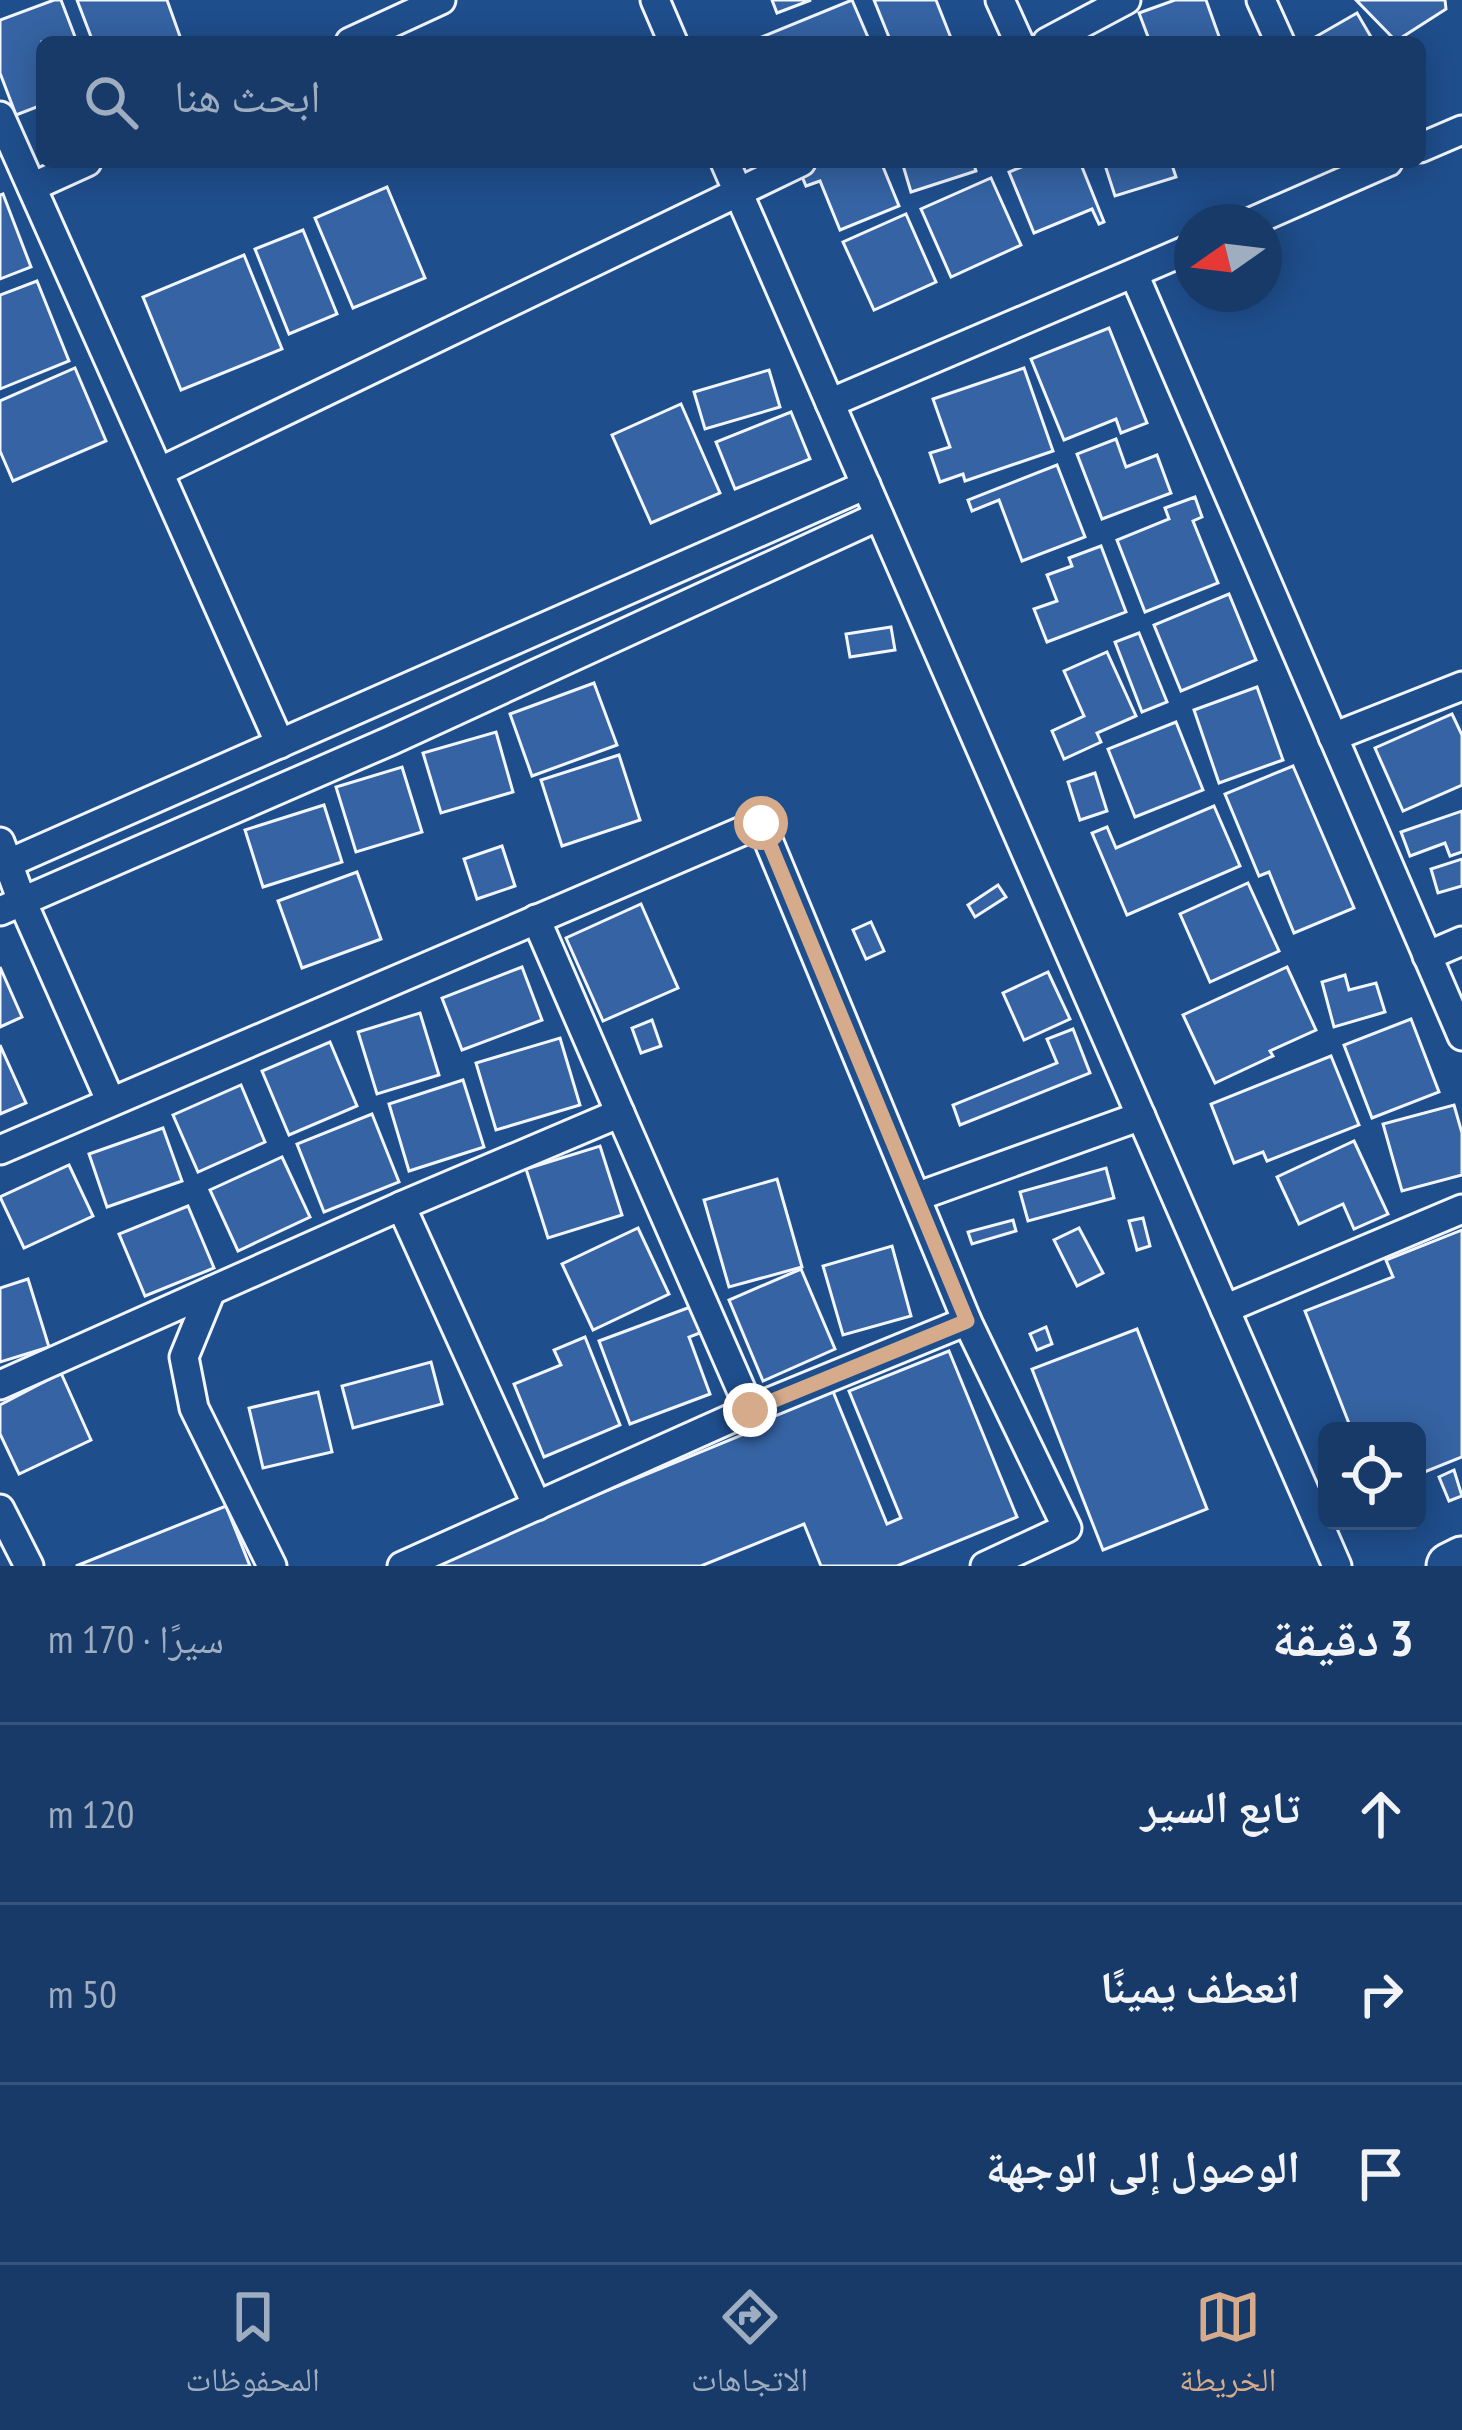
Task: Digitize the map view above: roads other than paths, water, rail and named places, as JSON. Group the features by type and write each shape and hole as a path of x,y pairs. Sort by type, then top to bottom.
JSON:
{"main road":[{"path":"1450,1566 1462,1560"}],"street":[{"path":"363,36 441,0"},
{"path":"655,0 670,36"},
{"path":"1000,0 1015,36"},
{"path":"1058,36 1126,0"},
{"path":"1262,0 1277,36"},
{"path":"0,116 17,173 159,472 280,744"},
{"path":"1426,145 1462,130"},
{"path":"17,173 49,168"},
{"path":"728,168 1337,1566"},
{"path":"159,472 788,168"},
{"path":"1282,204 1337,172"},
{"path":"830,403 1174,256"},
{"path":"1133,274 1462,1036"},
{"path":"110,1100 11,906 3,858 280,744 866,485"},
{"path":"11,906 390,741 879,516"},
{"path":"1334,737 1462,686"},
{"path":"0,1150 761,823 967,1321 1067,1528 985,1566"},
{"path":"536,919 750,1410"},
{"path":"1427,956 1462,941"},
{"path":"0,1385 620,1113"},
{"path":"916,1197 1141,1115"},
{"path":"401,1206 536,1506"},
{"path":"1225,1309 1462,1208"},
{"path":"211,1291 184,1357 194,1408 272,1566"},
{"path":"402,1566 750,1410 967,1321"},
{"path":"0,1509 29,1566"}]}
